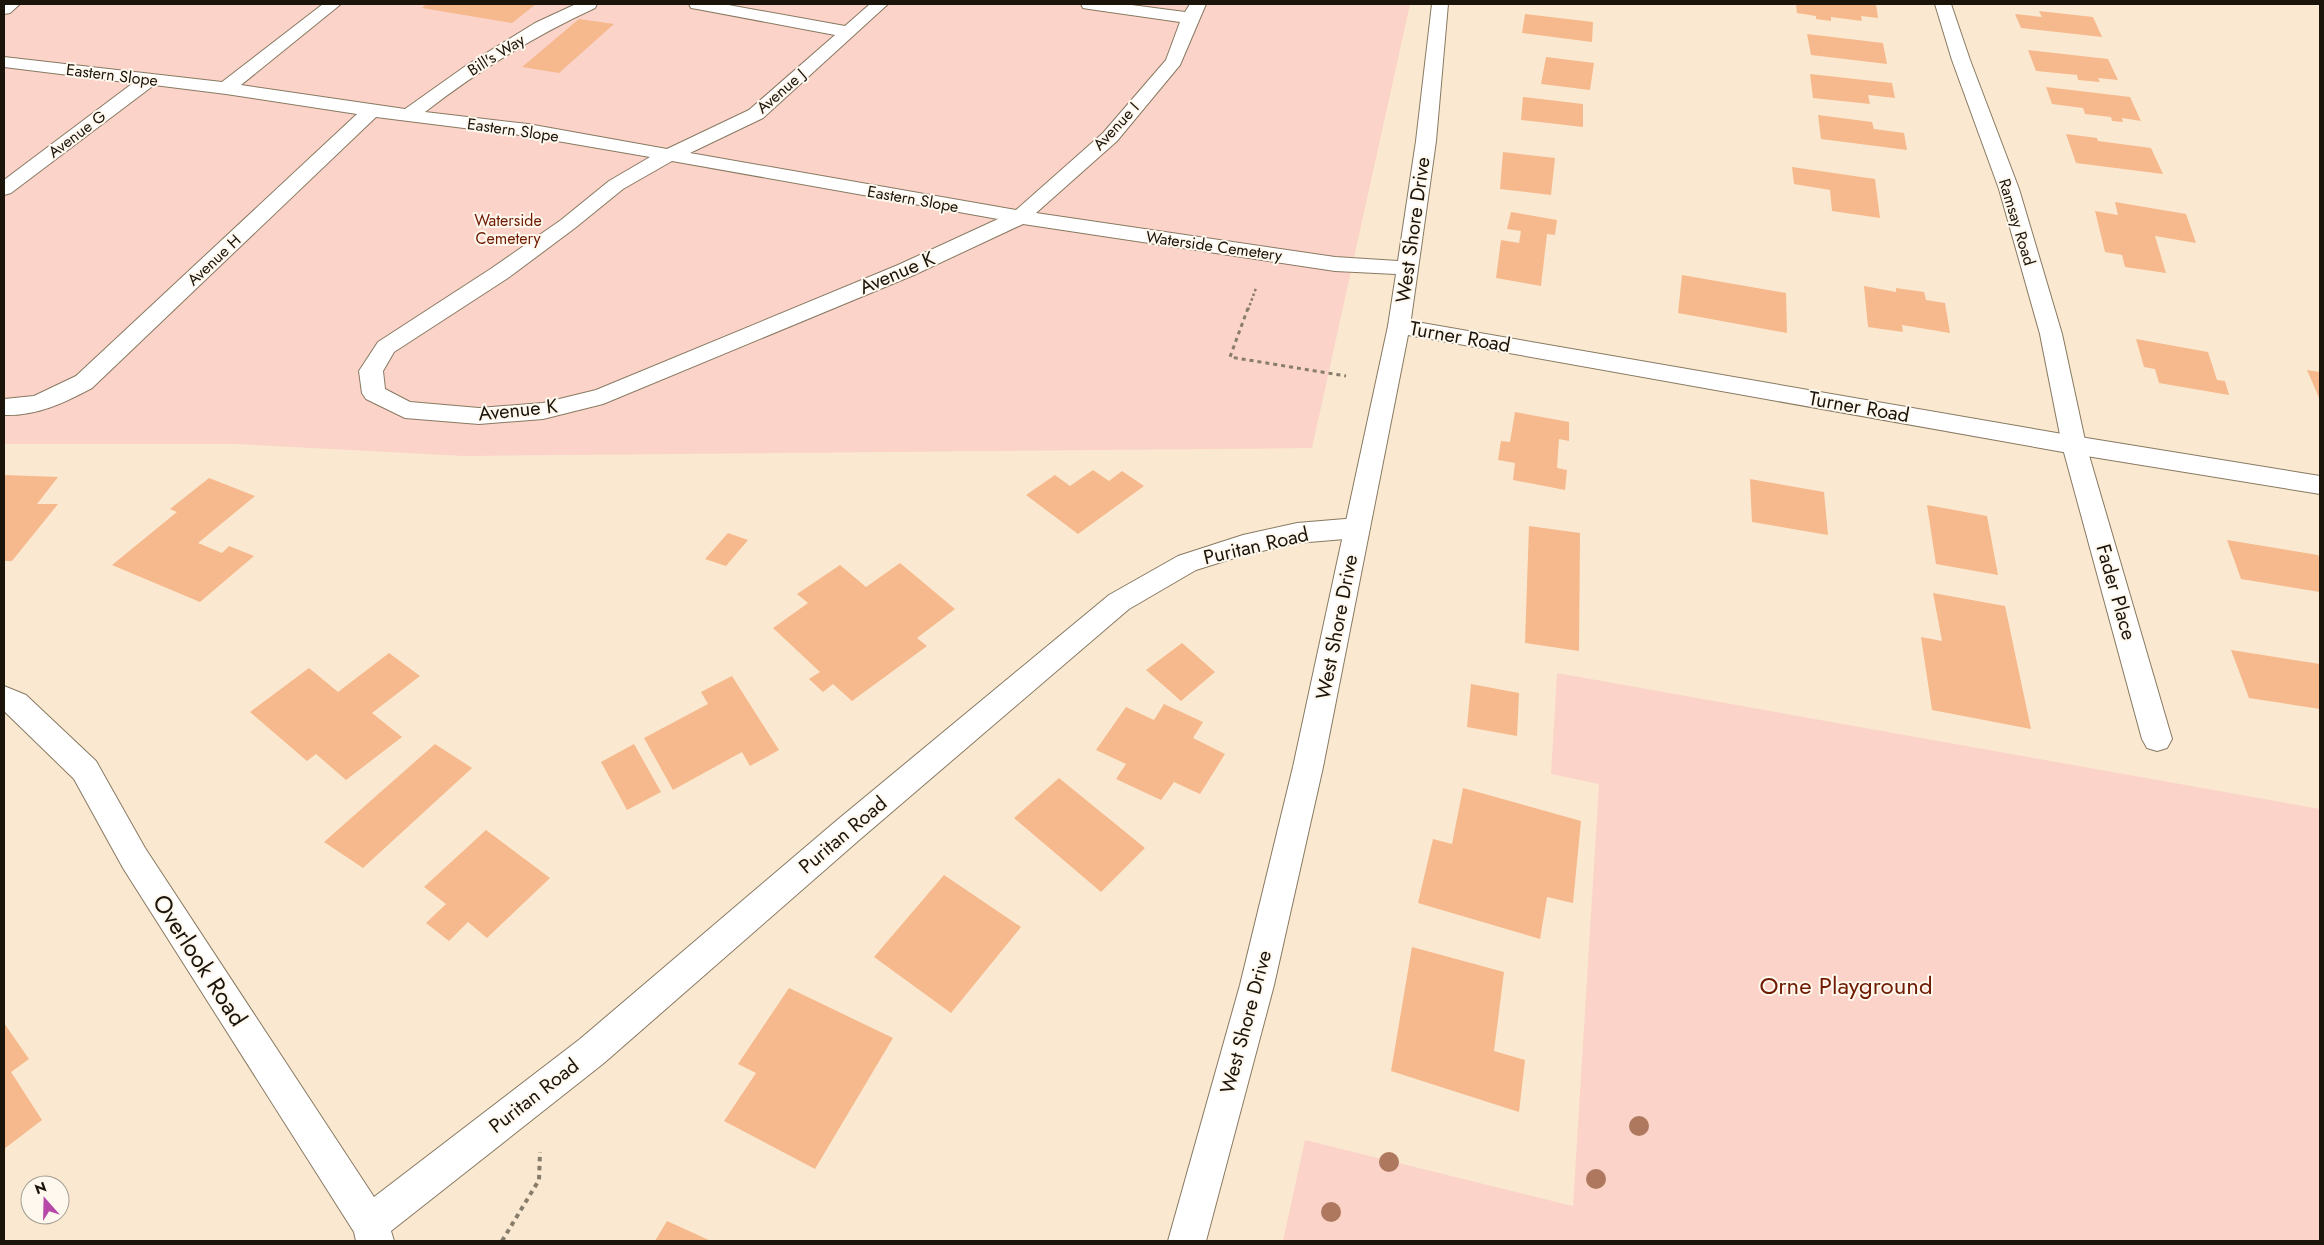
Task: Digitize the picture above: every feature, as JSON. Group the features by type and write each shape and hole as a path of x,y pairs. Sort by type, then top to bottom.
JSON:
{"street":[{"path":"4,9 12,4"},
{"path":"226,88 333,4"},
{"name":"Bill's Way","path":"409,115 454,81 551,21 589,4"},
{"path":"697,4 847,32"},
{"name":"Avenue J","path":"668,156 756,114 880,4"},
{"path":"1089,4 1194,11"},
{"name":"West Shore Drive","path":"1187,1241 1257,985 1308,767 1399,326 1426,141 1440,4"},
{"name":"Ramsay Road","path":"1943,4 1961,60 2009,189 2050,334 2074,445"},
{"name":"Avenue I","path":"1020,217 1116,129 1174,61 1194,11"},
{"name":"Eastern Slope","path":"4,62 226,88 372,111 528,130 1020,217"},
{"name":"Avenue G","path":"4,190 150,79"},
{"name":"Avenue H","path":"4,407 16,408 51,401 84,382 372,111"},
{"name":"Avenue K","path":"668,156 616,185 568,224 500,273 386,347 371,371 374,393 404,410 478,416 543,410 602,396 906,270 1020,217"},
{"name":"Waterside Cemetery","path":"1020,217 1335,264 1408,268"},
{"name":"Turner Road","path":"1399,326 2074,445 2320,485"},
{"name":"Fader Place","path":"2074,445 2157,739"},
{"name":"Puritan Road","path":"372,1233 542,1090 592,1051 839,838 1119,602 1186,563 1243,544 1297,533 1357,528"},
{"name":"Overlook Road","path":"4,698 16,704 86,770 134,858 372,1233"}],"path":[{"path":"1268,255 1230,358 1386,383"},
{"path":"502,1241 539,1180 542,1090"}],"green space":[{"name":"Waterside Cemetery","path":"4,4 1410,4 1312,448 464,456 235,444 4,444"},
{"name":"Orne Playground","path":"1557,673 2320,809 2320,1241 1283,1241 1305,1140 1573,1206 1599,784 1551,774"}],"building":[{"path":"427,4 536,4 512,23 422,8"},
{"path":"1796,4 1876,4 1878,18 1861,16 1862,21 1831,17 1831,21 1816,19 1816,16 1797,13"},
{"path":"2039,11 2093,17 2102,37 2021,28 2015,14 2042,17"},
{"path":"1525,14 1593,22 1592,42 1522,33"},
{"path":"579,19 614,24 559,73 522,67"},
{"path":"1807,34 1883,43 1887,64 1811,55"},
{"path":"2028,50 2108,59 2118,80 2098,78 2100,82 2078,80 2077,75 2036,71"},
{"path":"1546,57 1594,63 1590,90 1541,84"},
{"path":"1810,74 1892,83 1895,98 1868,95 1870,104 1813,98"},
{"path":"2046,87 2130,97 2141,121 2122,118 2123,122 2112,121 2111,117 2085,114 2083,108 2052,104"},
{"path":"1523,97 1583,104 1583,127 1521,120"},
{"path":"1818,115 1872,122 1874,129 1904,133 1907,150 1821,139"},
{"path":"2066,134 2097,138 2098,141 2151,148 2163,174 2076,163"},
{"path":"1503,152 1555,158 1551,195 1500,189"},
{"path":"1792,167 1875,179 1880,218 1832,211 1830,190 1794,184"},
{"path":"2115,202 2186,214 2196,243 2155,236 2166,273 2125,267 2122,255 2105,252 2095,211 2118,215"},
{"path":"1511,212 1557,220 1555,235 1547,234 1541,286 1496,278 1501,240 1519,243 1521,231 1507,229"},
{"path":"1682,275 1786,293 1787,333 1678,313"},
{"path":"1864,286 1896,292 1896,288 1924,292 1926,300 1945,303 1950,333 1902,325 1903,332 1868,327"},
{"path":"2136,339 2208,352 2217,380 2225,381 2229,395 2159,383 2155,369 2144,367"},
{"path":"2307,370 2320,372 2320,400"},
{"path":"1515,412 1569,422 1569,441 1559,439 1557,468 1567,470 1565,490 1513,480 1515,463 1498,460 1501,441 1510,442"},
{"path":"1093,470 1109,481 1122,471 1144,486 1078,534 1026,495 1055,475 1070,486"},
{"path":"4,475 58,477 37,504 58,504 12,561 4,561"},
{"path":"209,478 255,496 198,543 222,553 229,546 254,556 200,602 112,565 177,512 170,509"},
{"path":"1750,479 1824,492 1828,535 1752,522"},
{"path":"1927,505 1987,516 1998,575 1936,564"},
{"path":"1529,526 1580,533 1579,651 1525,643"},
{"path":"728,533 748,540 726,566 705,559"},
{"path":"2227,540 2318,555 2320,560 2320,592 2241,579"},
{"path":"900,563 955,609 917,638 927,646 852,701 833,684 823,692 809,679 820,672 773,628 808,603 797,594 840,565 866,587"},
{"path":"1933,593 2005,606 2031,729 1932,710 1921,637 1942,641"},
{"path":"1182,643 1215,672 1181,701 1146,670"},
{"path":"2231,650 2320,664 2320,709 2249,698"},
{"path":"389,653 420,676 372,713 402,737 346,780 316,754 307,761 250,712 309,668 338,692"},
{"path":"732,676 779,750 750,766 742,752 673,790 644,738 708,704 701,692"},
{"path":"1471,684 1519,693 1517,736 1467,727"},
{"path":"1164,704 1203,722 1193,738 1225,754 1200,794 1174,782 1161,800 1116,779 1126,764 1096,750 1126,707 1154,720"},
{"path":"435,744 472,768 363,868 324,842"},
{"path":"634,744 661,792 627,810 601,762"},
{"path":"1059,778 1145,848 1101,892 1014,818"},
{"path":"1463,788 1581,821 1573,903 1547,897 1540,939 1418,903 1433,839 1452,844"},
{"path":"486,830 550,878 487,938 468,922 449,941 426,923 446,904 424,887"},
{"path":"944,875 1021,927 951,1013 874,957"},
{"path":"1412,947 1504,972 1494,1051 1525,1060 1519,1112 1391,1071"},
{"path":"789,988 893,1038 815,1169 724,1121 756,1073 738,1064"},
{"path":"4,1023 29,1059 11,1072 42,1120 4,1149"},
{"path":"667,1221 711,1241 655,1241"}]}
